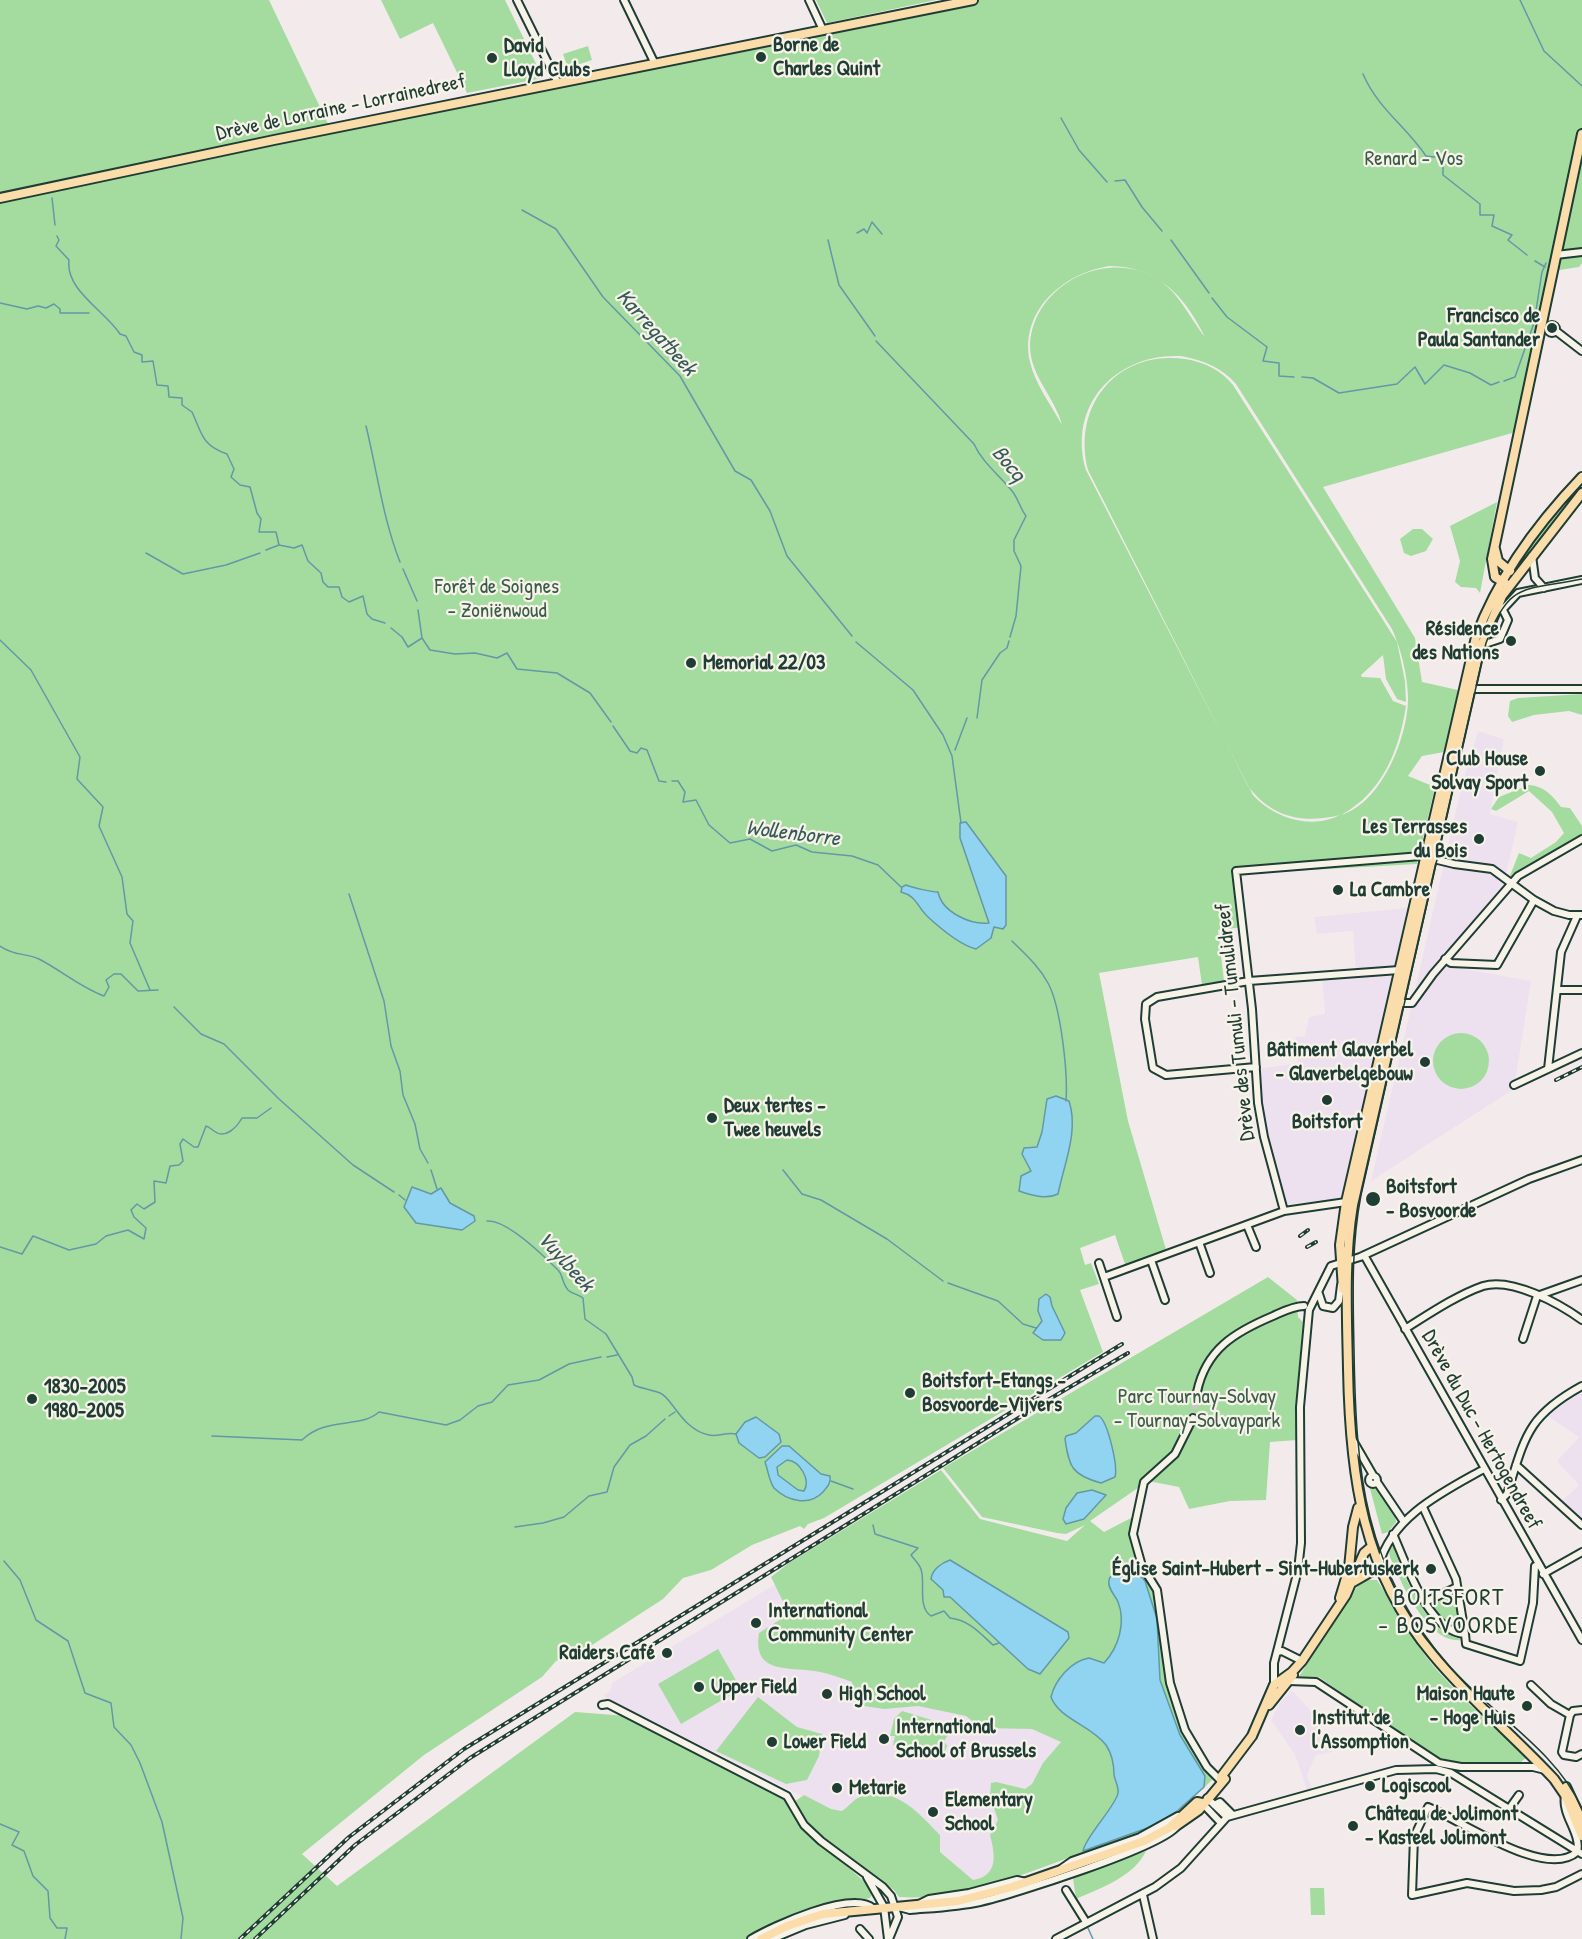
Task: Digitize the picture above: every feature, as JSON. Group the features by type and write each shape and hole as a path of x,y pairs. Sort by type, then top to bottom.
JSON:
{"main road":[{"name":"Drève de Lorraine - Lorrainedreef","path":"0,198 973,0"},
{"path":"1512,583 1502,582 1495,577 1492,567 1582,135"},
{"path":"1582,477 1531,537 1502,582 1479,628 1428,857 1346,1202 1341,1234 1347,1315 1350,1434 1359,1503 1379,1567 1408,1620 1431,1653 1465,1691 1559,1778 1574,1800 1582,1821"},
{"path":"1466,689 1482,645 1512,583 1582,493"},
{"path":"1495,548 1498,561 1510,571 1512,583"},
{"path":"1347,1315 1342,1275 1353,1206 1399,1003 1428,857"},
{"path":"1339,1603 1349,1568 1353,1527 1359,1503"},
{"path":"761,1939 805,1919 840,1911 970,1899 1012,1887 1144,1841 1173,1827 1198,1810 1228,1775 1278,1692 1289,1681 1352,1583 1364,1553 1371,1547"},
{"path":"1352,1583 1379,1567"},
{"path":"1261,1719 1273,1686 1300,1663"},
{"path":"1530,1752 1565,1795 1582,1836"},
{"path":"1173,1827 1181,1816 1197,1802 1205,1801"}],"street":[{"path":"517,0 558,83"},
{"path":"624,0 655,64"},
{"path":"809,0 824,30"},
{"path":"1556,255 1582,252"},
{"path":"1556,331 1582,351"},
{"path":"1532,556 1535,578 1544,588"},
{"path":"1482,645 1500,639 1508,620 1501,605 1516,595 1582,580"},
{"path":"1466,689 1582,689"},
{"path":"1399,1003 1412,1003 1445,959 1518,876 1582,839"},
{"path":"1428,857 1454,864 1492,868 1510,884 1554,911 1580,915 1561,952 1548,1069"},
{"name":"Drève des Tumuli - Tumulidreef","path":"1284,1211 1264,1137 1236,871 1428,857"},
{"path":"1445,959 1451,963 1497,965 1534,900"},
{"path":"1256,1067 1162,1075 1154,1068 1144,1012 1146,1004 1157,997 1249,981 1400,970"},
{"path":"1557,990 1582,990"},
{"path":"1514,1085 1582,1053"},
{"path":"1273,1686 1277,1652 1298,1570 1301,1543 1300,1407 1307,1305 1319,1291 1331,1266 1364,1256 1529,1179 1582,1160"},
{"path":"1104,1277 1284,1211 1346,1202"},
{"path":"1247,1225 1256,1247"},
{"path":"1199,1242 1210,1273"},
{"name":"Drève du Duc - Hertogendreef","path":"1364,1256 1538,1565 1579,1629 1582,1640"},
{"path":"1151,1260 1165,1300"},
{"path":"1099,1263 1117,1317"},
{"path":"1197,1392 1206,1364 1226,1339 1249,1326 1292,1308 1320,1302 1329,1308 1337,1304 1342,1275"},
{"path":"1537,1296 1582,1280"},
{"path":"1405,1329 1483,1286 1513,1287 1554,1302 1582,1320"},
{"path":"1319,1291 1320,1302"},
{"path":"1523,1339 1537,1296"},
{"path":"1501,1500 1507,1494 1524,1441 1537,1419 1557,1400 1582,1386"},
{"path":"1193,1418 1175,1454 1144,1482 1133,1534 1142,1566 1154,1583 1158,1597 1170,1683 1185,1730 1202,1760 1221,1781"},
{"path":"1350,1434 1404,1522"},
{"path":"1516,1465 1582,1525"},
{"path":"1379,1567 1393,1534 1404,1522 1423,1507 1484,1469"},
{"path":"1423,1507 1457,1587 1466,1644 1520,1661 1530,1616 1535,1566 1538,1565"},
{"path":"1393,1534 1425,1602 1448,1628 1465,1634"},
{"path":"1544,1574 1582,1552"},
{"path":"1425,1602 1457,1587"},
{"path":"1277,1652 1282,1651 1300,1663"},
{"path":"1289,1681 1316,1682 1439,1763 1461,1767 1533,1767 1546,1770"},
{"path":"1531,1685 1569,1717"},
{"path":"602,1704 608,1704 787,1796 804,1825 867,1877 883,1887 896,1906 897,1922 888,1939"},
{"path":"1582,1710 1573,1712 1569,1717 1562,1752 1576,1757 1582,1754"},
{"path":"1423,1769 1428,1764 1426,1756"},
{"path":"1458,1776 1461,1767"},
{"path":"1056,1939 1143,1895 1181,1868 1230,1816 1386,1772 1423,1769 1440,1770 1458,1776 1580,1853"},
{"path":"1509,1809 1519,1795"},
{"path":"1565,1795 1564,1804 1580,1853"},
{"path":"1205,1801 1230,1816"},
{"path":"1205,1801 1221,1823"},
{"path":"1580,1853 1568,1858 1524,1853 1484,1837 1428,1807 1414,1838 1412,1897 1467,1883 1514,1891 1541,1890 1556,1887 1582,1874"},
{"path":"1058,1871 1072,1861 1140,1837 1181,1816"},
{"path":"896,1906 905,1910 982,1902 1136,1850 1173,1832 1173,1827"},
{"path":"867,1877 884,1907 888,1939"},
{"path":"921,1903 929,1899 969,1893 1017,1880 1026,1882"},
{"path":"1004,1895 1012,1887"},
{"path":"1066,1890 1086,1923"},
{"path":"1143,1895 1154,1939"},
{"path":"751,1939 804,1914 863,1903 873,1908"},
{"path":"772,1939 799,1927 852,1914 856,1911"},
{"path":"887,1922 897,1922"},
{"path":"860,1929 869,1939"}],"shaded area":[{"path":"1478,731 1504,739 1490,814 1518,822 1504,883 1437,964 1531,981 1514,1089 1371,1181 1462,785"},
{"path":"1407,908 1346,1198 1289,1204 1282,1200 1264,1135 1257,1069 1298,1063 1295,1037 1305,1036 1309,1017 1325,1014 1322,978 1356,971 1353,931 1317,934 1314,917"},
{"path":"1582,1392 1582,1521 1561,1502 1579,1485 1557,1461 1579,1437 1546,1415"},
{"name":"International School of Brussels","path":"774,1585 833,1616 1074,1732 1096,1813 971,1887 798,1794 603,1696 610,1691 612,1683"},
{"name":"Institut de l'Assomption","path":"1292,1690 1309,1709 1333,1752 1316,1755 1307,1775 1312,1789 1307,1790 1295,1755 1271,1720 1279,1704"}],"green space":[{"name":"Forêt de Soignes - Zoniënwoud","path":"0,0 269,0 329,126 952,0 1582,0 1582,263 1579,267 1553,271 1519,431 1323,487 1415,638 1422,682 1458,690 1444,752 1422,756 1408,776 1435,787 1417,864 1239,874 1244,927 1218,930 1224,981 1202,985 1198,957 1099,973 1128,1121 1167,1253 1126,1267 1115,1235 1080,1248 1085,1265 1091,1263 1099,1284 1080,1290 1103,1352 824,1518 808,1524 804,1529 800,1526 752,1545 711,1570 683,1578 663,1599 589,1647 556,1661 542,1677 424,1755 302,1854 337,1886 575,1712 627,1716 783,1797 791,1804 804,1795 831,1809 842,1811 860,1797 873,1794 895,1798 914,1810 940,1835 940,1852 973,1880 981,1878 991,1869 993,1863 990,1835 998,1820 990,1796 991,1783 996,1782 1025,1789 1032,1784 1043,1763 1061,1742 1032,1729 981,1728 966,1716 918,1706 884,1709 864,1706 854,1699 852,1682 824,1673 768,1663 758,1647 759,1633 789,1614 771,1577 789,1563 941,1470 980,1519 1067,1541 1085,1525 1066,1534 982,1517 943,1468 1268,1277 1297,1300 1298,1317 1303,1322 1298,1380 1298,1440 1270,1442 1266,1500 1230,1501 1189,1509 1179,1487 1148,1481 1090,1521 1104,1532 1133,1517 1132,1541 1157,1598 1165,1655 1183,1728 1215,1777 1174,1813 1135,1834 1013,1878 968,1891 922,1897 899,1897 894,1890 826,1847 869,1886 872,1894 870,1898 783,1919 746,1939 0,1939","holes":["1110,266 1135,270 1115,268 1094,271 1075,278 1057,290 1043,306 1034,325 1030,346 1031,357 1062,425 1032,370 1028,344 1031,326 1038,311 1048,298 1061,286 1076,277 1093,270","1160,281 1168,286 1188,308 1205,337 1171,290","1181,356 1211,365 1224,373 1236,384 1392,629 1397,642 1228,380 1218,371 1185,359 1161,359 1139,363 1120,373 1105,387 1094,404 1087,424 1085,446 1088,470 1223,736 1086,470 1082,446 1084,424 1091,405 1102,388 1117,374 1136,363 1157,357","1397,643 1398,645 1408,696 1404,729 1398,748 1390,766 1369,797 1356,808 1341,815 1355,806 1378,783 1399,739 1406,706 1393,701 1380,678 1362,677 1361,675 1383,655 1386,679 1397,699 1406,702 1405,681","1249,787 1257,797 1278,812 1289,816 1313,819 1340,815 1317,821 1294,819 1271,810 1253,795"]},
{"name":"David Lloyd Clubs","path":"381,0 505,0 543,78 467,93 433,23 400,39"},
{"path":"816,0 936,0 827,23"},
{"path":"588,46 592,60 568,68 563,54"},
{"path":"1582,481 1582,490 1523,564 1519,561 1541,529"},
{"path":"1497,502 1480,593 1476,588 1461,587 1455,582 1460,561 1450,526"},
{"path":"1413,529 1422,529 1433,539 1426,551 1411,556 1404,553 1400,539"},
{"path":"1582,694 1582,715 1569,711 1534,715 1512,722 1508,716 1510,701 1518,698"},
{"path":"1529,785 1548,792 1561,807 1570,808 1582,826 1582,845 1534,872 1511,880 1509,878 1519,853 1531,858 1556,842 1564,833 1552,812 1529,791 1496,811 1491,809 1499,797"},
{"path":"1456,1033 1466,1033 1481,1041 1487,1050 1489,1061 1487,1072 1481,1081 1466,1089 1456,1089 1445,1084 1438,1077 1433,1066 1433,1056 1438,1045 1445,1038"},
{"path":"1368,1481 1376,1485 1395,1516 1396,1522 1388,1532 1382,1534"},
{"path":"1393,1545 1406,1578 1423,1610 1438,1627 1461,1640 1449,1639 1438,1632 1417,1610 1390,1557 1389,1553"},
{"path":"1367,1580 1377,1580 1405,1626 1436,1669 1527,1757 1515,1767 1457,1766 1438,1761 1319,1677 1298,1678 1357,1587"},
{"path":"1452,1594 1455,1596 1460,1623 1456,1630 1448,1626 1431,1607 1432,1603"},
{"name":"Upper Field","path":"718,1649 741,1689 681,1724 658,1684"},
{"name":"Lower Field","path":"758,1697 797,1727 822,1734 819,1756 807,1780 786,1784 716,1751"},
{"path":"902,1711 948,1725 950,1732 944,1741 947,1746 942,1758 893,1745 895,1736 890,1736 894,1719"},
{"path":"1146,1851 1134,1868 1125,1875 1076,1899 1073,1878"},
{"path":"1310,1888 1324,1888 1325,1915 1311,1915"}],"water":[{"path":"966,822 1006,876 1006,925 1003,929 994,927 991,938 976,949 963,944 944,931 924,913 914,899 901,892 902,887 906,885 938,892 945,906 958,916 974,922 989,923 960,838 960,823"},
{"path":"1056,1096 1069,1101 1072,1112 1069,1148 1058,1194 1044,1197 1019,1191 1021,1176 1031,1171 1022,1154 1024,1148 1037,1147 1042,1132 1047,1099"},
{"path":"412,1187 431,1194 441,1188 450,1203 474,1216 475,1221 462,1230 416,1223 404,1207"},
{"path":"1046,1294 1050,1297 1065,1333 1061,1340 1043,1340 1033,1333 1042,1321 1038,1311 1039,1299"},
{"path":"1095,1416 1099,1416 1106,1427 1116,1471 1115,1477 1101,1483 1078,1473 1068,1457 1065,1439 1066,1436 1076,1433"},
{"path":"756,1417 779,1434 781,1442 765,1457 759,1458 739,1443 736,1434 745,1422"},
{"path":"782,1446 789,1446 821,1474 830,1476 830,1483 823,1492 812,1499 805,1501 792,1499 774,1488 765,1462","holes":["787,1460 792,1461 803,1472 806,1482 804,1491 798,1490 778,1475 777,1467"]},
{"path":"1092,1490 1106,1495 1084,1519 1066,1524 1063,1519 1066,1508 1077,1493"},
{"path":"950,1560 1068,1632 1069,1638 1040,1674 1028,1669 950,1597 944,1597 943,1590 931,1579 937,1567"},
{"path":"1128,1569 1136,1571 1145,1581 1157,1619 1160,1680 1180,1735 1205,1776 1204,1787 1176,1812 1153,1826 1083,1851 1089,1838 1116,1799 1118,1793 1113,1763 1108,1748 1100,1738 1068,1717 1055,1705 1051,1697 1060,1678 1070,1667 1089,1658 1104,1663 1114,1650 1120,1634 1121,1618 1118,1602 1110,1589 1109,1580 1114,1573"}],"waterway":[{"path":"1520,0 1544,51 1582,86"},
{"path":"1363,74 1376,97 1426,156 1443,158 1443,175 1480,204 1480,215 1494,215 1492,226 1512,235 1508,240 1527,255"},
{"path":"1061,118 1079,150 1107,182"},
{"path":"1115,181 1125,180 1142,207 1162,231"},
{"name":"Wollenborre","path":"52,198 55,225"},
{"name":"Karregatbeek","path":"522,210 556,229 603,297 680,376 735,471 751,480 770,511 787,556 852,636"},
{"path":"857,233 864,229 867,233 872,222 882,234"},
{"name":"Wollenborre","path":"57,236 59,240 56,246 69,260 69,271 79,291 120,334 126,336 134,352 142,355 142,362 153,361 157,385 168,386 169,397 182,398 182,405 192,412 207,442 227,454 234,469 231,477 240,485 250,487 257,513 261,519 259,532 276,532 279,545 294,548 302,545 308,561 321,573 323,582 328,587 339,587 342,597 349,602 363,596 367,614 372,619 385,623"},
{"name":"Bocq","path":"828,240 839,285 875,336"},
{"path":"1171,240 1209,293"},
{"path":"1535,261 1545,267"},
{"path":"1504,381 1515,377 1534,323 1542,272 1546,263"},
{"path":"1212,298 1227,317 1267,347 1263,361 1279,363 1279,376 1294,377"},
{"path":"0,303 27,309 38,306 46,308 54,304 60,309 60,313 89,313"},
{"name":"Bocq","path":"876,341 974,444 986,463 1014,494 1026,516 1014,540 1014,551 1021,566 1016,616 1010,637"},
{"path":"1302,377 1313,378 1339,393 1397,384 1415,367 1425,384 1444,365 1470,373 1491,385 1499,382"},
{"path":"366,426 385,512 400,562"},
{"path":"266,550 279,545"},
{"path":"146,553 183,574 226,565 260,553"},
{"path":"403,569 417,601"},
{"path":"418,610 422,638"},
{"name":"Wollenborre","path":"391,628 402,637 408,647 422,638 430,650 455,654 475,653 497,658 507,653 517,669 557,673 590,693 611,722"},
{"path":"0,640 31,670 80,757 77,779 103,807 99,826 122,877 127,914 133,921 130,943 150,990"},
{"name":"Bocq","path":"977,718 982,680 1000,653 1007,648 1009,641"},
{"name":"Karregatbeek","path":"856,642 913,690 943,735 952,756 961,823"},
{"name":"Bocq","path":"955,750 967,718"},
{"name":"Wollenborre","path":"613,726 630,751 637,753 641,748 647,750 659,781 666,782"},
{"name":"Wollenborre","path":"672,781 678,781 685,792 683,802 696,800 709,825 730,843 750,839 772,851 796,845 812,852 852,856 878,865 901,887"},
{"path":"349,894 384,1001 391,1046 400,1071 403,1095 415,1124 420,1149 428,1163"},
{"name":"Karregatbeek","path":"1012,941 1032,960 1053,994 1063,1040 1066,1101"},
{"name":"Vuylbeek","path":"0,946 39,959 104,996 109,987 106,980 114,974 121,974 138,991 158,990"},
{"name":"Vuylbeek","path":"174,1007 201,1034 224,1044 279,1099 353,1165 394,1192"},
{"path":"0,1247 22,1254 33,1236 69,1250 96,1244 106,1236 128,1230 144,1239 146,1228 134,1217 131,1210 137,1204 144,1209 155,1202 154,1181 166,1183 170,1166 179,1165 183,1161 180,1144 183,1139 194,1147 198,1147 206,1126 218,1133 226,1133 234,1128 242,1118 257,1118 271,1108"},
{"path":"431,1170 437,1189"},
{"path":"783,1170 802,1194 821,1200 887,1239 943,1281"},
{"name":"Vuylbeek","path":"399,1195 405,1200"},
{"name":"Vuylbeek","path":"487,1221 495,1222 514,1232 558,1270 568,1290 583,1298 585,1319 606,1334 632,1377 634,1385 660,1393 685,1421 700,1432 709,1435 736,1434"},
{"path":"948,1283 998,1301 1023,1324 1036,1328"},
{"path":"607,1357 617,1355"},
{"path":"212,1436 302,1440 322,1428 362,1420 379,1412 446,1425 460,1420 478,1406 492,1402 508,1385 539,1380 569,1364 601,1357"},
{"path":"669,1416 675,1412"},
{"path":"515,1527 564,1517 589,1496 607,1492 614,1467 630,1445 646,1436 665,1419"},
{"name":"Vuylbeek","path":"831,1481 853,1489"},
{"name":"Vuylbeek","path":"873,1525 875,1534 918,1548 911,1555 922,1572 924,1606 931,1616 944,1611 950,1618 963,1621 974,1628 993,1645 999,1643"},
{"path":"4,1561 20,1580 36,1620 68,1641 85,1693 111,1703 114,1727 131,1745 140,1763 162,1822 183,1918 181,1939"},
{"path":"0,1824 19,1832 12,1845 24,1851 33,1876 48,1891 50,1918 57,1928 67,1928 65,1939"},
{"path":"1087,1926 1093,1939"}],"tunnel":[{"path":"1193,1418 1197,1392"}],"tram line":[{"path":"1582,579 1520,592 1502,609 1486,643 1361,1195 1354,1253 1353,1291 1355,1394 1362,1478 1370,1518 1382,1556 1399,1593 1421,1630 1450,1667 1557,1769 1571,1788 1582,1809"}],"railway":[{"path":"1556,1080 1582,1067"},
{"path":"1300,1236 1308,1230"},
{"path":"1307,1247 1316,1242"},
{"path":"240,1939 349,1837 464,1749 1122,1344"},
{"path":"255,1939 355,1845 470,1758 1041,1404 1128,1353"}],"place":[{"name":"Borne de Charles Quint","path":"761,57"},
{"name":"David Lloyd Clubs","path":"492,58"},
{"name":"Francisco de Paula Santander","path":"1552,328"},
{"name":"Résidence des Nations","path":"1511,641"},
{"name":"Memorial 22/03","path":"691,663"},
{"name":"Club House Solvay Sport","path":"1540,771"},
{"name":"Les Terrasses du Bois","path":"1479,839"},
{"name":"La Cambre","path":"1338,890"},
{"name":"Bâtiment Glaverbel - Glaverbelgebouw","path":"1425,1062"},
{"name":"Boitsfort","path":"1327,1100"},
{"name":"Deux tertes - Twee heuvels","path":"712,1118"},
{"name":"Boitsfort - Bosvoorde","path":"1373,1199"},
{"name":"Boitsfort-Etangs - Bosvoorde-Vijvers","path":"910,1393"},
{"name":"1830-2005 1980-2005","path":"32,1399"},
{"name":"Église Saint-Hubert - Sint-Hubertuskerk","path":"1431,1569"},
{"name":"International Community Center","path":"756,1623"},
{"name":"Raiders Café","path":"667,1653"},
{"name":"Upper Field","path":"699,1687"},
{"name":"High School","path":"827,1694"},
{"name":"Maison Haute - Hoge Huis","path":"1527,1706"},
{"name":"Institut de l'Assomption","path":"1300,1730"},
{"name":"International School of Brussels","path":"884,1739"},
{"name":"Lower Field","path":"772,1742"},
{"name":"Logiscool","path":"1370,1786"},
{"name":"Metarie","path":"837,1788"},
{"name":"Elementary School","path":"933,1812"},
{"name":"Château de Jolimont - Kasteel Jolimont","path":"1353,1826"}],"district":[{"name":"BOITSFORT - BOSVOORDE","path":"1449,1613"}],"park label":[{"name":"Renard - Vos","path":"1414,159"},
{"name":"Parc Tournay-Solvay - Tournay-Solvaypark","path":"1197,1409"}]}
